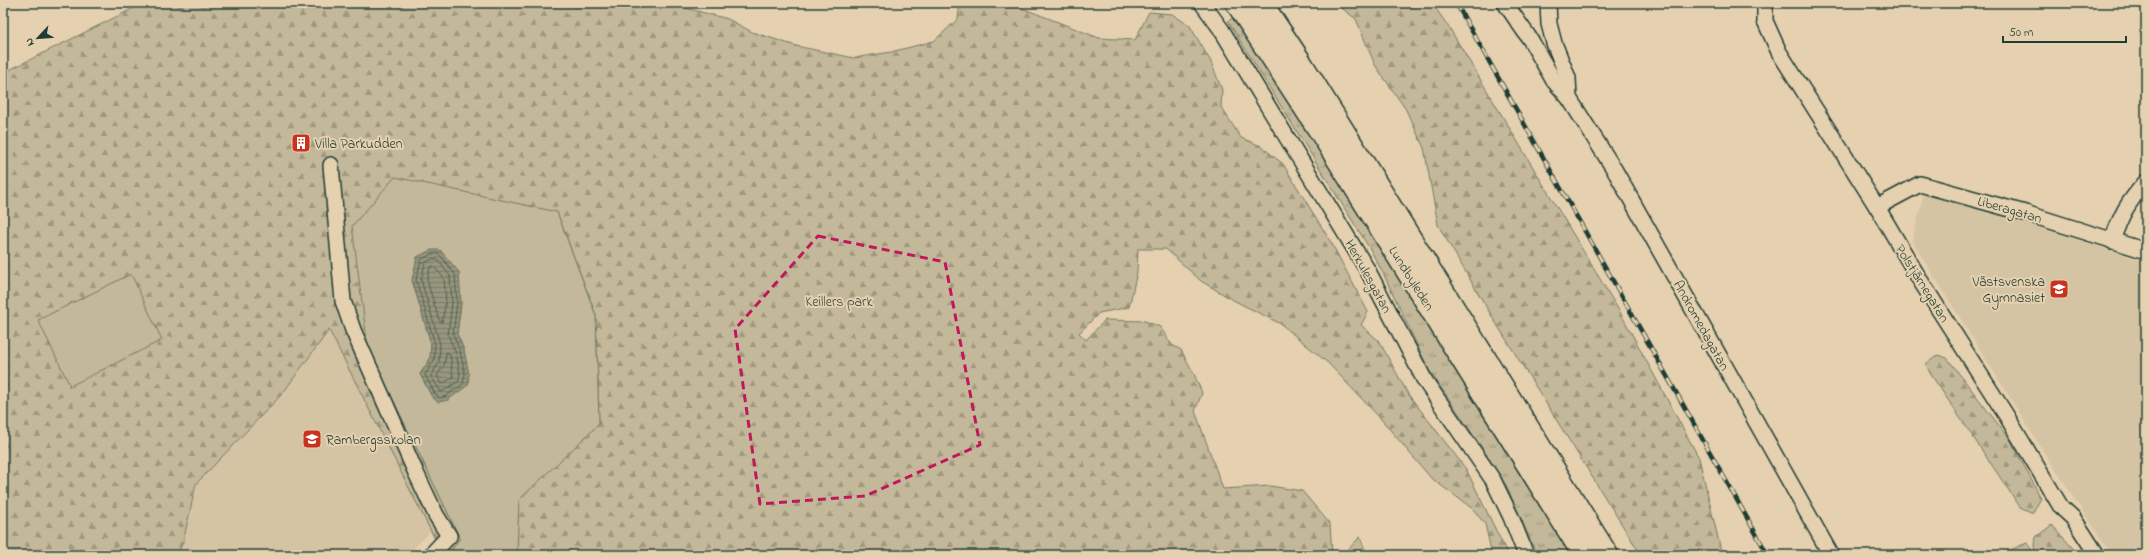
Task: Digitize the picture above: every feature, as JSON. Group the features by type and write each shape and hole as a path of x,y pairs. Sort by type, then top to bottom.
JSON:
{"highway":[{"name":"Lundbyleden","path":"1237,3 1324,137 1584,555"},
{"name":"Lundbyleden","path":"1261,3 1299,60 1607,555"}],"street":[{"name":"Herkulesgatan","path":"1202,3 1221,29 1368,271 1425,381 1493,480 1511,517 1526,555"},
{"name":"Andromedagatan","path":"1505,3 1530,39 1554,81 1569,98 1614,170 1831,555"},
{"name":"Andromedagatan","path":"1548,3 1549,24 1554,43 1568,78 1569,98"},
{"name":"Polstjärnegatan","path":"1765,3 1765,21 1779,52 1877,207 1920,280 2002,408 2061,507 2073,518 2097,555"},
{"path":"331,165 343,301 353,330 416,473 436,515 449,536 431,555"},
{"path":"2112,241 2121,214 2133,196 2146,182"},
{"name":"Liberagatan","path":"1877,207 1920,184 2025,213 2146,252"}],"highlighted area":[{"path":"818,236 945,262 980,445 865,496 760,504 735,329"}],"shaded area":[{"path":"1925,190 2146,262 2146,555 2112,555 2042,449 1912,241"},
{"name":"Rambergsskolan","path":"329,330 431,531 407,555 177,555 183,542 196,484 282,394"}],"green space":[{"name":"Keillers park","path":"144,3 666,3 728,19 752,32 796,46 854,58 891,52 934,41 958,19 960,3 1009,3 1099,38 1135,40 1149,12 1172,14 1190,26 1211,62 1222,90 1221,107 1241,138 1261,146 1283,164 1332,244 1368,312 1361,325 1379,341 1408,394 1466,469 1508,555 1492,555 1485,524 1473,509 1431,478 1381,419 1328,363 1281,324 1233,300 1201,281 1166,249 1138,249 1137,272 1129,307 1099,313 1079,333 1086,340 1105,320 1145,321 1160,327 1172,345 1181,350 1202,393 1195,411 1223,489 1270,486 1302,491 1330,524 1332,555 517,555 518,500 599,424 596,315 557,212 368,348 460,538 448,555 443,555 329,330 282,394 196,484 183,542 177,555 3,555 3,73"},
{"path":"1335,3 1432,3 1450,29 1621,314 1699,458 1722,555 1641,555 1494,320 1438,225 1424,148 1405,108 1375,65 1356,19"},
{"path":"1235,17 1267,64 1573,555 1537,555 1506,485 1429,370 1370,249 1228,21"},
{"path":"395,177 557,212 596,316 599,424 519,500 517,555 448,555 460,538 368,348 352,226","holes":["412,280 461,303 457,334 464,350 448,399 438,402 432,397 420,374 430,359 431,344"]},
{"path":"131,274 162,340 70,386 38,320"},
{"path":"1938,355 1947,358 2011,441 2041,498 2033,513 2020,507 1930,373 1926,364"},
{"path":"2052,525 2078,555 2034,554 2036,537"},
{"path":"1360,537 1367,555 1343,555"},
{"path":"2027,543 2035,555 1998,555"}],"water":[{"path":"431,250 440,250 459,272 461,303 457,334 464,350 469,374 468,385 448,400 438,402 432,397 420,374 430,359 431,344 412,280 417,257"}],"railway":[{"path":"1456,3 1768,555"}],"place":[{"name":"Villa Parkudden","path":"301,143"},
{"name":"Västsvenska Gymnasiet","path":"2059,289"},
{"name":"Rambergsskolan","path":"312,439"}]}
